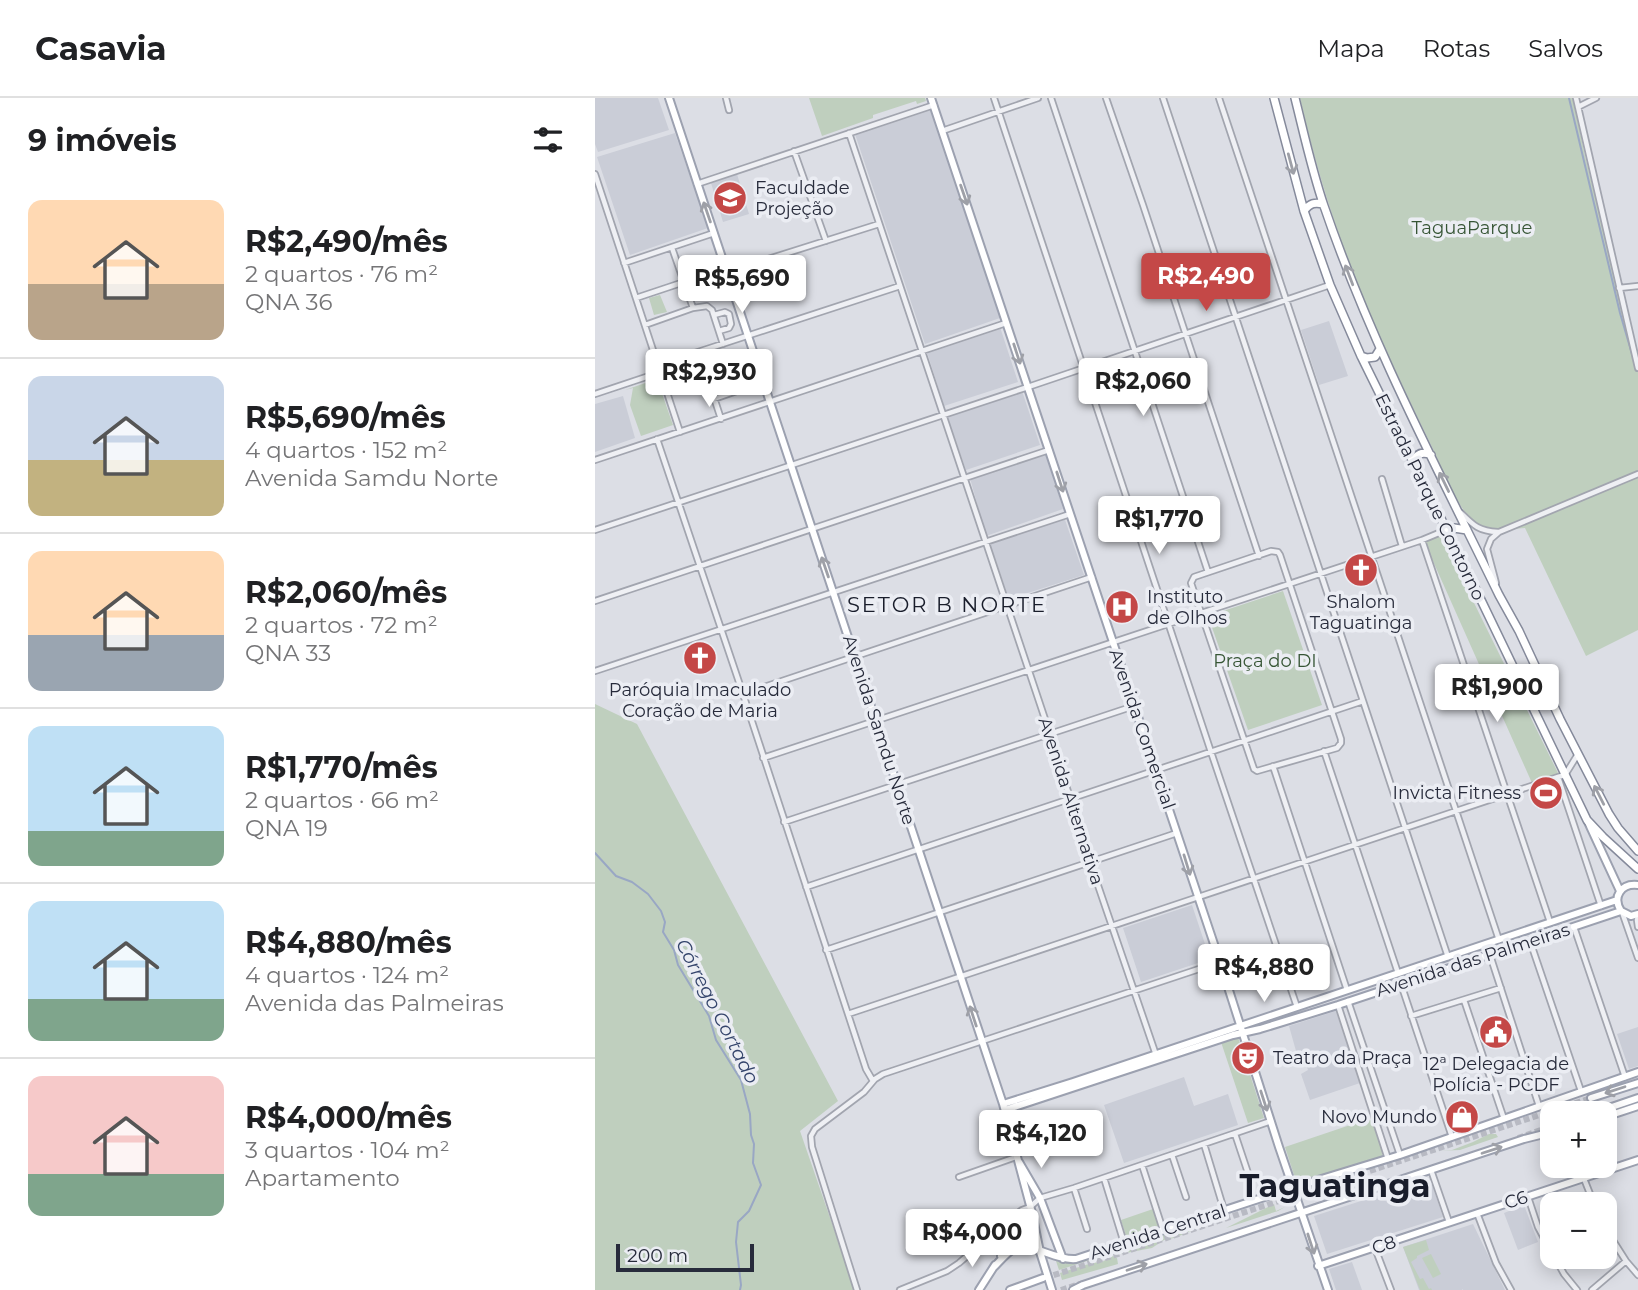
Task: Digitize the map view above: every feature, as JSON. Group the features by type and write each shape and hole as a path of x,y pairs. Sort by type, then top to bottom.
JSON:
{"highway":[{"name":"Estrada Parque Contorno","path":"1274,98 1304,211 1330,285 1361,356 1528,697 1561,776 1587,820 1638,869"},
{"name":"Estrada Parque Contorno","path":"1295,98 1324,204 1350,278 1380,349 1578,754 1618,828 1638,851"},
{"path":"1304,211 1310,204 1324,204"},
{"path":"1361,356 1375,357 1380,349"},
{"path":"1412,463 1420,453 1432,456"},
{"path":"1446,530 1467,530"},
{"path":"1528,697 1541,696 1546,691"}],"main road":[{"name":"Avenida Samdu Norte","path":"669,98 1004,1107 1039,1252 1051,1288"},
{"name":"Avenida Comercial","path":"932,101 1220,962 1293,1190"},
{"path":"1587,820 1619,891 1617,900 1621,911 1630,916 1638,916"},
{"path":"1619,891 1631,884 1638,885"},
{"name":"Avenida das Palmeiras","path":"1004,1107 1241,1030 1282,1012 1617,900"},
{"path":"1590,910 1594,911 1595,915 1591,921"},
{"name":"Avenida das Palmeiras","path":"1241,1030 1286,1021 1338,1005 1621,911"},
{"path":"1518,944 1514,941 1527,930"},
{"path":"1471,950 1476,953 1473,960"},
{"path":"1431,962 1428,968 1434,972"},
{"path":"1381,979 1387,984 1386,989"},
{"path":"1282,1012 1286,1021"},
{"name":"Avenida Central","path":"1039,1252 1063,1259 1076,1259 1452,1138 1638,1072"},
{"path":"1591,1098 1638,1083"},
{"path":"1617,1105 1638,1098"},
{"path":"1617,1113 1638,1106"},
{"name":"Avenida Central","path":"1073,1290 1300,1212 1540,1135"},
{"path":"1016,1157 1040,1198 1063,1259"},
{"name":"C6","path":"1617,1167 1638,1160"},
{"name":"C6","path":"1449,1223 1583,1178"},
{"path":"1293,1190 1328,1290"},
{"path":"979,1290 1031,1210"},
{"name":"C8","path":"1318,1266 1449,1223"},
{"path":"993,1267 1017,1247 1031,1247 1039,1252"},
{"path":"1010,1290 1043,1278"}],"street":[{"path":"726,98 729,110"},
{"path":"994,98 1297,1007"},
{"path":"942,131 1038,98"},
{"path":"1051,98 1208,572"},
{"path":"1106,98 1259,555"},
{"path":"1163,98 1448,957"},
{"path":"1219,98 1499,940"},
{"path":"1576,98 1619,288 1635,345 1638,368"},
{"path":"1578,107 1596,98"},
{"path":"697,184 849,133 932,101"},
{"name":"Avenida Alternativa","path":"849,133 1157,1057"},
{"path":"794,151 826,241"},
{"path":"595,174 680,432"},
{"path":"727,272 879,224"},
{"path":"624,263 714,233"},
{"path":"672,247 694,308"},
{"path":"636,298 684,282"},
{"path":"595,530 1330,285"},
{"path":"659,365 900,286"},
{"path":"1619,288 1638,286"},
{"path":"645,325 707,306 713,313 723,344"},
{"path":"713,313 729,314 731,326 719,331"},
{"path":"595,460 1007,322"},
{"path":"699,352 721,419"},
{"path":"595,394 661,372"},
{"path":"714,399 751,386"},
{"path":"657,439 866,1069 873,1081"},
{"path":"595,601 1049,450"},
{"path":"1498,594 1487,548 1491,539 1499,532 1638,474"},
{"path":"1381,479 1402,546"},
{"path":"1458,510 1476,527 1499,532"},
{"path":"595,671 1070,514"},
{"path":"763,758 1446,530"},
{"path":"1422,540 1550,923"},
{"path":"1272,551 1278,552 1332,712 1341,743 1337,748 1257,771 1254,769 1191,583 1193,577 1208,572 1272,551"},
{"path":"743,694 1092,577"},
{"path":"806,887 1363,701"},
{"path":"785,822 1134,706"},
{"path":"1324,751 1398,974"},
{"path":"848,1014 1561,776 1578,754"},
{"path":"1273,766 1347,990"},
{"path":"1561,776 1601,906"},
{"path":"827,950 1177,833"},
{"path":"1621,911 1635,940 1638,958"},
{"path":"1638,916 1638,927"},
{"path":"1574,927 1625,1077"},
{"path":"1530,941 1581,1091"},
{"path":"1490,954 1539,1107"},
{"path":"857,1290 811,1141 815,1129 883,1074 1220,962"},
{"path":"1400,984 1452,1138"},
{"path":"1411,1016 1501,988"},
{"path":"1464,1000 1504,1119"},
{"path":"1348,1001 1400,1155"},
{"path":"1338,1005 1388,1159"},
{"path":"1355,1057 1366,1055"},
{"path":"1359,1069 1366,1064 1370,1066"},
{"path":"1374,1115 1385,1112"},
{"path":"900,1290 947,1271 1022,1210 1031,1210 1040,1198 1271,1121"},
{"path":"1235,1134 1248,1173"},
{"path":"1204,1144 1224,1210"},
{"path":"1172,1155 1186,1196"},
{"path":"959,1177 1016,1157"},
{"path":"1142,1165 1163,1230"},
{"path":"1431,1170 1449,1223"},
{"path":"1104,1178 1124,1243"},
{"path":"1583,1178 1589,1192"},
{"path":"1074,1188 1087,1229"},
{"path":"1528,1197 1540,1231"},
{"path":"1477,1213 1496,1263 1511,1290"},
{"path":"1617,1247 1638,1275"},
{"path":"1375,1248 1391,1290"},
{"path":"1592,1290 1626,1261"},
{"path":"1561,1269 1577,1290"}],"shaded area":[{"path":"595,98 658,98 669,130 598,152 595,144"},
{"path":"931,108 1000,318 925,344 855,134"},
{"path":"675,133 708,228 630,255 597,157"},
{"name":"Faculdade Projeção","path":"737,174 749,214 723,222 711,183"},
{"path":"1329,321 1348,376 1319,385 1301,330"},
{"path":"1000,327 1018,382 944,406 927,352"},
{"path":"1022,391 1040,445 966,470 947,416"},
{"path":"623,396 635,438 595,452 595,404"},
{"path":"1046,452 1063,509 986,536 970,478"},
{"path":"1064,517 1084,575 1009,599 990,544"},
{"path":"1192,905 1210,959 1141,982 1123,928"},
{"path":"1336,1011 1360,1083 1310,1100 1301,1074 1308,1070 1301,1050 1296,1051 1289,1026"},
{"path":"1638,1027 1638,1066 1629,1069 1617,1034"},
{"path":"1184,1077 1194,1106 1228,1094 1238,1125 1124,1163 1104,1105"},
{"path":"1430,1179 1443,1217 1327,1254 1314,1216"},
{"path":"1524,1205 1538,1242 1518,1250 1504,1213"},
{"path":"1473,1224 1505,1290 1419,1290 1403,1247"},
{"path":"1352,1262 1362,1290 1336,1290 1329,1269"}],"green space":[{"path":"809,98 925,98 926,101 917,104 916,101 873,115 873,118 822,136"},
{"name":"TaguaParque","path":"1300,98 1573,98 1638,370 1638,630 1586,656 1525,528 1485,529 1474,523 1462,507 1401,383 1357,282 1325,191"},
{"path":"660,295 667,312 654,315 649,298"},
{"path":"657,379 673,425 641,436 630,405 633,388 625,390"},
{"path":"1440,534 1559,775 1532,783 1424,541"},
{"name":"Praça do DI","path":"1283,591 1322,705 1248,730 1208,616"},
{"path":"595,704 637,724 838,1101 800,1131 855,1290 595,1290"},
{"path":"1238,1037 1264,1118 1248,1123 1221,1042"},
{"path":"1368,1119 1372,1121 1382,1156 1305,1181 1299,1182 1295,1178 1285,1147"},
{"path":"1489,1134 1496,1134 1498,1137 1460,1150 1437,1151 1452,1150"},
{"path":"1274,1204 1276,1211 1285,1207 1278,1211 1226,1228"},
{"path":"1153,1209 1158,1226 1126,1236 1121,1220"},
{"path":"1233,1211 1204,1222 1204,1226 1164,1240 1152,1248 1121,1254 1119,1248"},
{"path":"1426,1240 1429,1250 1411,1262 1420,1279 1423,1278 1432,1290 1420,1290 1403,1247"},
{"path":"1114,1249 1110,1257 1059,1270 1056,1261 1069,1263"},
{"path":"1431,1254 1441,1274 1433,1278 1422,1258"},
{"path":"1113,1256 1117,1258 1118,1264 1062,1280 1060,1273 1102,1262"}],"waterway":[{"path":"1569,98 1632,354"},
{"name":"Córrego Cortado","path":"595,853 616,876 632,882 648,894 661,911 665,922 663,932 674,950 678,965 709,1016 716,1040 741,1080 750,1114 754,1144 753,1163 761,1185 749,1211 738,1222 736,1242 740,1290"}],"tunnel":[{"path":"1045,1278 1591,1098"},
{"path":"1518,1138 1540,1130"},
{"path":"1061,1290 1083,1283"}],"place":[{"name":"Faculdade Projeção","path":"730,198"},
{"name":"Shalom Taguatinga","path":"1361,570"},
{"name":"Instituto de Olhos","path":"1122,607"},
{"name":"Paróquia Imaculado Coração de Maria","path":"700,658"},
{"name":"Invicta Fitness","path":"1546,793"},
{"name":"12ª Delegacia de Polícia - PCDF","path":"1496,1032"},
{"name":"Teatro da Praça","path":"1248,1058"},
{"name":"Novo Mundo","path":"1462,1117"}],"district":[{"name":"SETOR B NORTE","path":"947,605"},
{"name":"Taguatinga","path":"1335,1186"}]}
